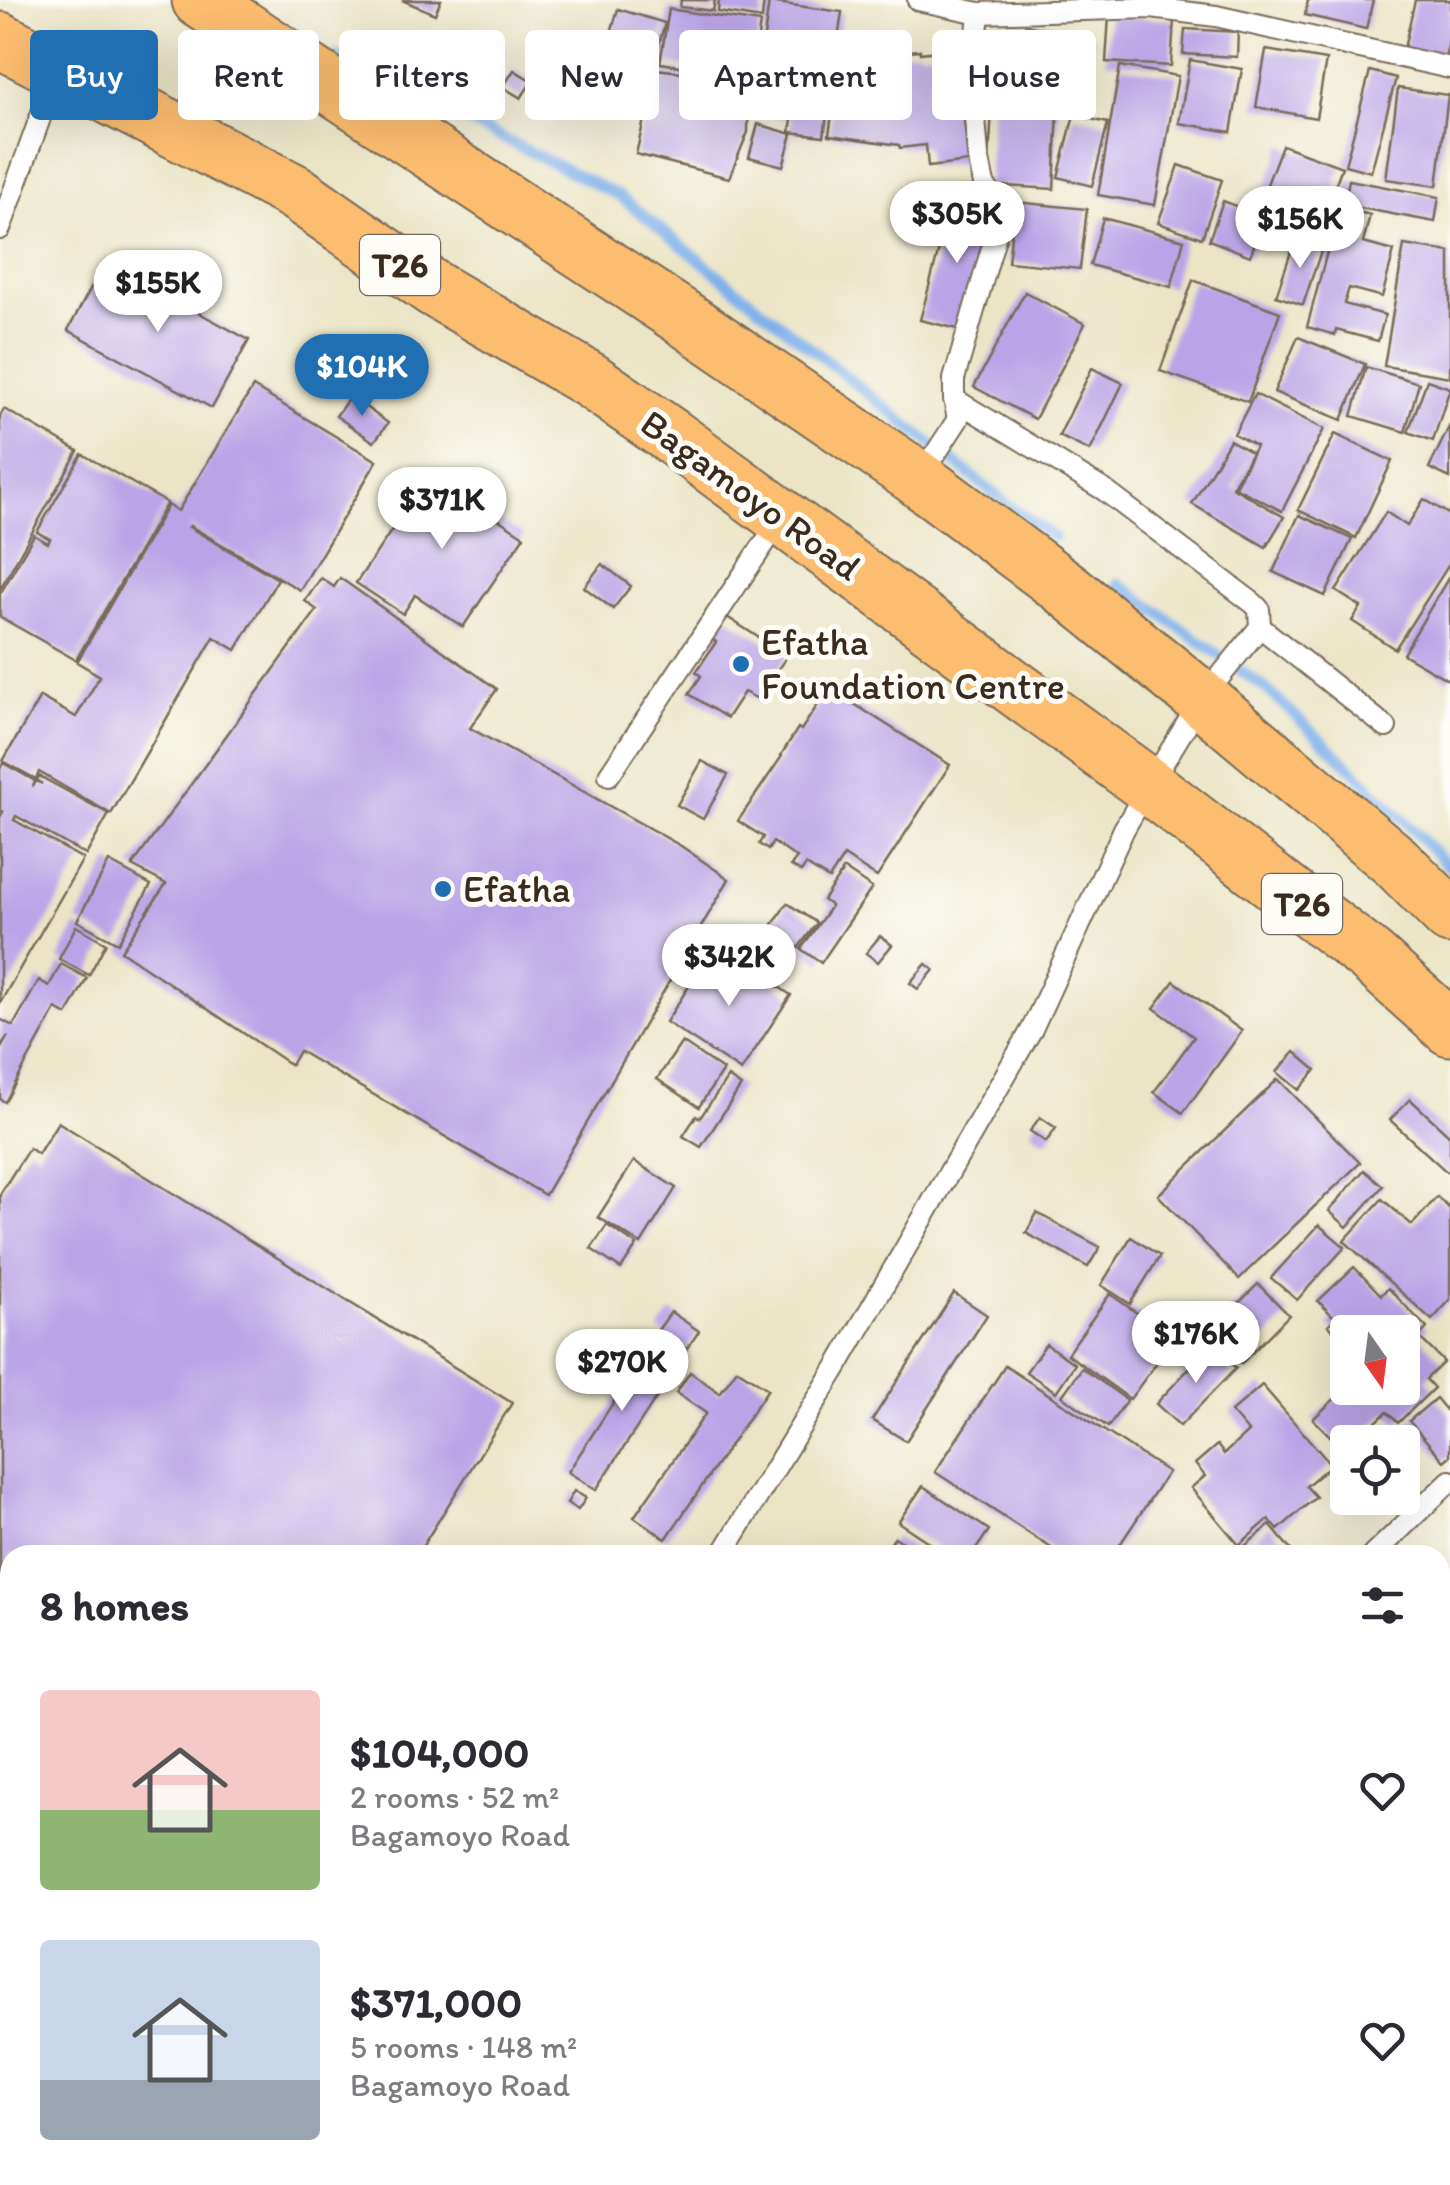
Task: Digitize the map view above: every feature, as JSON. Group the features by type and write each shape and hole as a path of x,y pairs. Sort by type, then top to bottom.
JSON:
{"highway":[{"name":"T26","path":"200,0 682,317 924,464 1068,590 1211,688 1450,916"},
{"name":"Bagamoyo Road","path":"0,40 30,56"},
{"name":"Bagamoyo Road","path":"155,120 295,192 434,289 606,391 1149,786 1372,958 1450,1028"}],"lane":[{"path":"918,0 979,13 1151,8 1216,16 1450,68"},
{"path":"924,464 958,418 954,379 1000,224 978,156 972,81 979,13"},
{"path":"0,229 40,120"},
{"path":"728,1545 847,1352 1032,1030 1124,829 1211,688 1260,627 1259,609 1253,602 1119,502 954,399"},
{"path":"609,775 784,518"},
{"path":"1260,627 1386,727"},
{"path":"1383,1545 1450,1481"}],"building":[{"path":"402,0 441,0 435,14"},
{"path":"681,0 715,0 713,11 680,7"},
{"path":"719,0 764,0 762,19 718,12"},
{"path":"1308,0 1373,0 1366,29 1305,15"},
{"path":"1415,0 1450,0 1450,37 1444,63 1403,53"},
{"path":"769,2 842,12 839,30 765,30"},
{"path":"618,9 665,23 659,44 659,30 612,30"},
{"path":"669,9 760,23 759,30 679,30 679,66 660,63"},
{"path":"1109,16 1174,20 1171,66 1106,62"},
{"path":"1025,25 1054,30 1024,30"},
{"path":"1185,29 1238,32 1237,57 1183,54"},
{"path":"1266,50 1326,60 1316,118 1256,107"},
{"path":"912,51 932,52 932,120 964,120 969,162 928,167 926,145 900,148 829,135 831,120 912,120"},
{"path":"1190,60 1242,69 1231,132 1179,123"},
{"path":"1120,66 1178,76 1155,205 1098,195"},
{"path":"659,69 679,72 679,120 748,120 748,132 729,178 636,154 644,120 659,120"},
{"path":"514,70 525,77 525,92 521,98 505,88"},
{"path":"1370,71 1396,78 1371,172 1345,165"},
{"path":"1398,88 1448,95 1437,186 1386,179"},
{"path":"792,120 826,120 824,136 790,132"},
{"path":"991,120 1058,120 1054,189 988,185"},
{"path":"1073,120 1108,123 1092,186 1058,177"},
{"path":"758,124 792,134 783,166 749,157"},
{"path":"1282,145 1342,167 1318,231 1258,208"},
{"path":"1179,165 1222,180 1202,238 1158,223"},
{"path":"1349,180 1439,197 1435,222 1344,205"},
{"path":"952,201 994,212 962,330 920,320"},
{"path":"1223,201 1265,217 1250,256 1209,240"},
{"path":"1015,202 1087,209 1080,269 1008,262"},
{"path":"1339,207 1370,215 1363,243 1394,251 1382,297 1349,288 1344,304 1385,315 1378,341 1307,327"},
{"path":"1103,218 1184,240 1171,287 1090,265"},
{"path":"1296,237 1323,245 1303,305 1276,296"},
{"path":"1404,245 1450,252 1450,377 1384,366"},
{"path":"105,262 249,340 212,408 68,330"},
{"path":"1193,280 1280,312 1248,402 1160,371"},
{"path":"1025,292 1085,324 1035,419 974,387"},
{"path":"1298,337 1365,364 1342,420 1274,392"},
{"path":"1366,367 1419,383 1405,432 1352,416"},
{"path":"1092,368 1123,383 1090,451 1059,436"},
{"path":"1427,380 1450,388 1433,441 1408,432"},
{"path":"253,387 377,461 300,590 189,527 278,579 236,650 214,637 111,814 39,772 36,779 3,761 40,697 76,717 100,676 77,662 168,505 178,511"},
{"path":"1255,394 1324,429 1282,511 1235,487 1256,446 1234,434"},
{"path":"350,396 388,423 374,442 336,416"},
{"path":"4,409 78,451 0,589 0,416"},
{"path":"1450,425 1450,478 1429,468"},
{"path":"1335,434 1392,461 1356,538 1298,510"},
{"path":"1230,440 1252,453 1232,487 1284,517 1266,547 1192,504"},
{"path":"82,454 167,503 76,660 0,617 0,594 34,535 48,543 50,539 37,532"},
{"path":"431,472 463,493 468,486 492,502 485,511 524,536 463,627 415,595 403,614 356,583"},
{"path":"1424,499 1450,515 1450,563 1395,649 1352,621 1361,607 1336,591 1386,512 1407,526"},
{"path":"1299,515 1352,539 1325,596 1273,572"},
{"path":"602,564 631,586 613,609 584,587"},
{"path":"1450,575 1450,681 1403,654"},
{"name":"Efatha","path":"321,578 334,587 340,578 497,689 470,728 681,846 729,879 545,1195 299,1051 291,1065 121,951 166,884 132,866 317,610 305,601"},
{"name":"Efatha Foundation Centre","path":"721,613 787,656 758,699 744,692 727,718 689,694 701,676 696,672 716,642 707,635"},
{"path":"829,688 950,765 877,877 844,856 829,879 806,865 801,872 791,866 797,858 773,842 768,850 759,844 763,837 738,821"},
{"path":"702,761 728,775 703,819 677,805"},
{"path":"3,763 35,781 33,787 36,781 42,784 37,780 39,776 109,814 86,855 16,816 14,820 83,859 0,1003 0,769"},
{"path":"109,862 151,885 118,943 77,921"},
{"path":"844,869 872,888 821,963 801,949 831,906 823,900"},
{"path":"787,903 817,923 798,948 770,929"},
{"path":"76,926 106,943 89,975 59,959"},
{"path":"769,930 781,939 773,951 761,942"},
{"path":"880,936 892,945 878,962 866,953"},
{"path":"724,951 791,995 741,1071 666,1022 707,958 716,963"},
{"path":"61,964 87,978 67,1015 56,1009 5,1102 0,1099 0,1050 8,1036 0,1047 0,1019 13,1026 39,980 49,986"},
{"path":"926,964 934,970 918,989 910,983"},
{"path":"1174,981 1242,1031 1183,1113 1154,1092 1194,1037 1154,1008"},
{"path":"682,1042 723,1070 699,1107 657,1079"},
{"path":"1295,1052 1316,1070 1299,1090 1277,1072"},
{"path":"728,1077 741,1086 701,1147 683,1136"},
{"path":"1278,1079 1360,1163 1239,1279 1158,1195"},
{"path":"1410,1099 1450,1136 1450,1175 1390,1120"},
{"path":"1040,1117 1056,1128 1046,1142 1030,1131"},
{"path":"58,1122 512,1403 423,1545 0,1545 0,1194 29,1148 38,1154"},
{"path":"634,1161 676,1188 641,1244 598,1217"},
{"path":"1364,1170 1383,1186 1347,1227 1329,1211"},
{"path":"1437,1197 1450,1209 1450,1300 1432,1320 1344,1241 1382,1199 1412,1225"},
{"path":"1037,1213 1100,1247 1088,1267 1026,1233"},
{"path":"607,1225 637,1245 621,1269 591,1249"},
{"path":"1319,1225 1345,1247 1297,1300 1271,1278"},
{"path":"1131,1237 1160,1256 1130,1304 1101,1285"},
{"path":"1354,1267 1381,1295 1388,1288 1414,1315 1332,1315 1318,1301"},
{"path":"1258,1284 1289,1315 1241,1364 1209,1332"},
{"path":"954,1293 987,1315 906,1441 872,1420"},
{"path":"1110,1294 1174,1339 1130,1399 1067,1354"},
{"path":"671,1312 699,1331 687,1349 658,1330"},
{"path":"1420,1338 1444,1362 1426,1379 1434,1388 1420,1402"},
{"path":"630,1342 674,1371 596,1490 568,1472 628,1380 612,1370"},
{"path":"1046,1344 1075,1364 1056,1392 1026,1372"},
{"path":"1211,1345 1236,1368 1180,1426 1156,1404"},
{"path":"1005,1366 1168,1472 1120,1545 1047,1545 935,1472"},
{"path":"1082,1368 1127,1400 1108,1427 1062,1396"},
{"path":"737,1369 768,1389 666,1539 634,1517 706,1413 676,1393 690,1372 720,1393"},
{"path":"1262,1385 1330,1464 1306,1486 1316,1497 1278,1530 1269,1519 1239,1545 1191,1488 1205,1476 1195,1464 1217,1445 1224,1454 1248,1432 1231,1412"},
{"path":"1436,1398 1450,1415 1450,1456 1444,1461 1420,1434 1420,1425 1409,1421"},
{"path":"1330,1403 1417,1405 1398,1423 1387,1412 1373,1425 1330,1425 1330,1436 1313,1419"},
{"path":"923,1486 989,1530 979,1545 933,1545 898,1522"},
{"path":"574,1491 586,1498 578,1510 567,1503"},
{"path":"1270,1525 1287,1545 1246,1545"},
{"path":"895,1537 907,1545 889,1545"}],"waterway":[{"path":"337,56 619,196 1054,537"},
{"path":"1118,583 1265,688 1353,769 1450,868"}],"place":[{"name":"Efatha Foundation Centre","path":"741,664"},
{"name":"Efatha","path":"443,889"}]}
